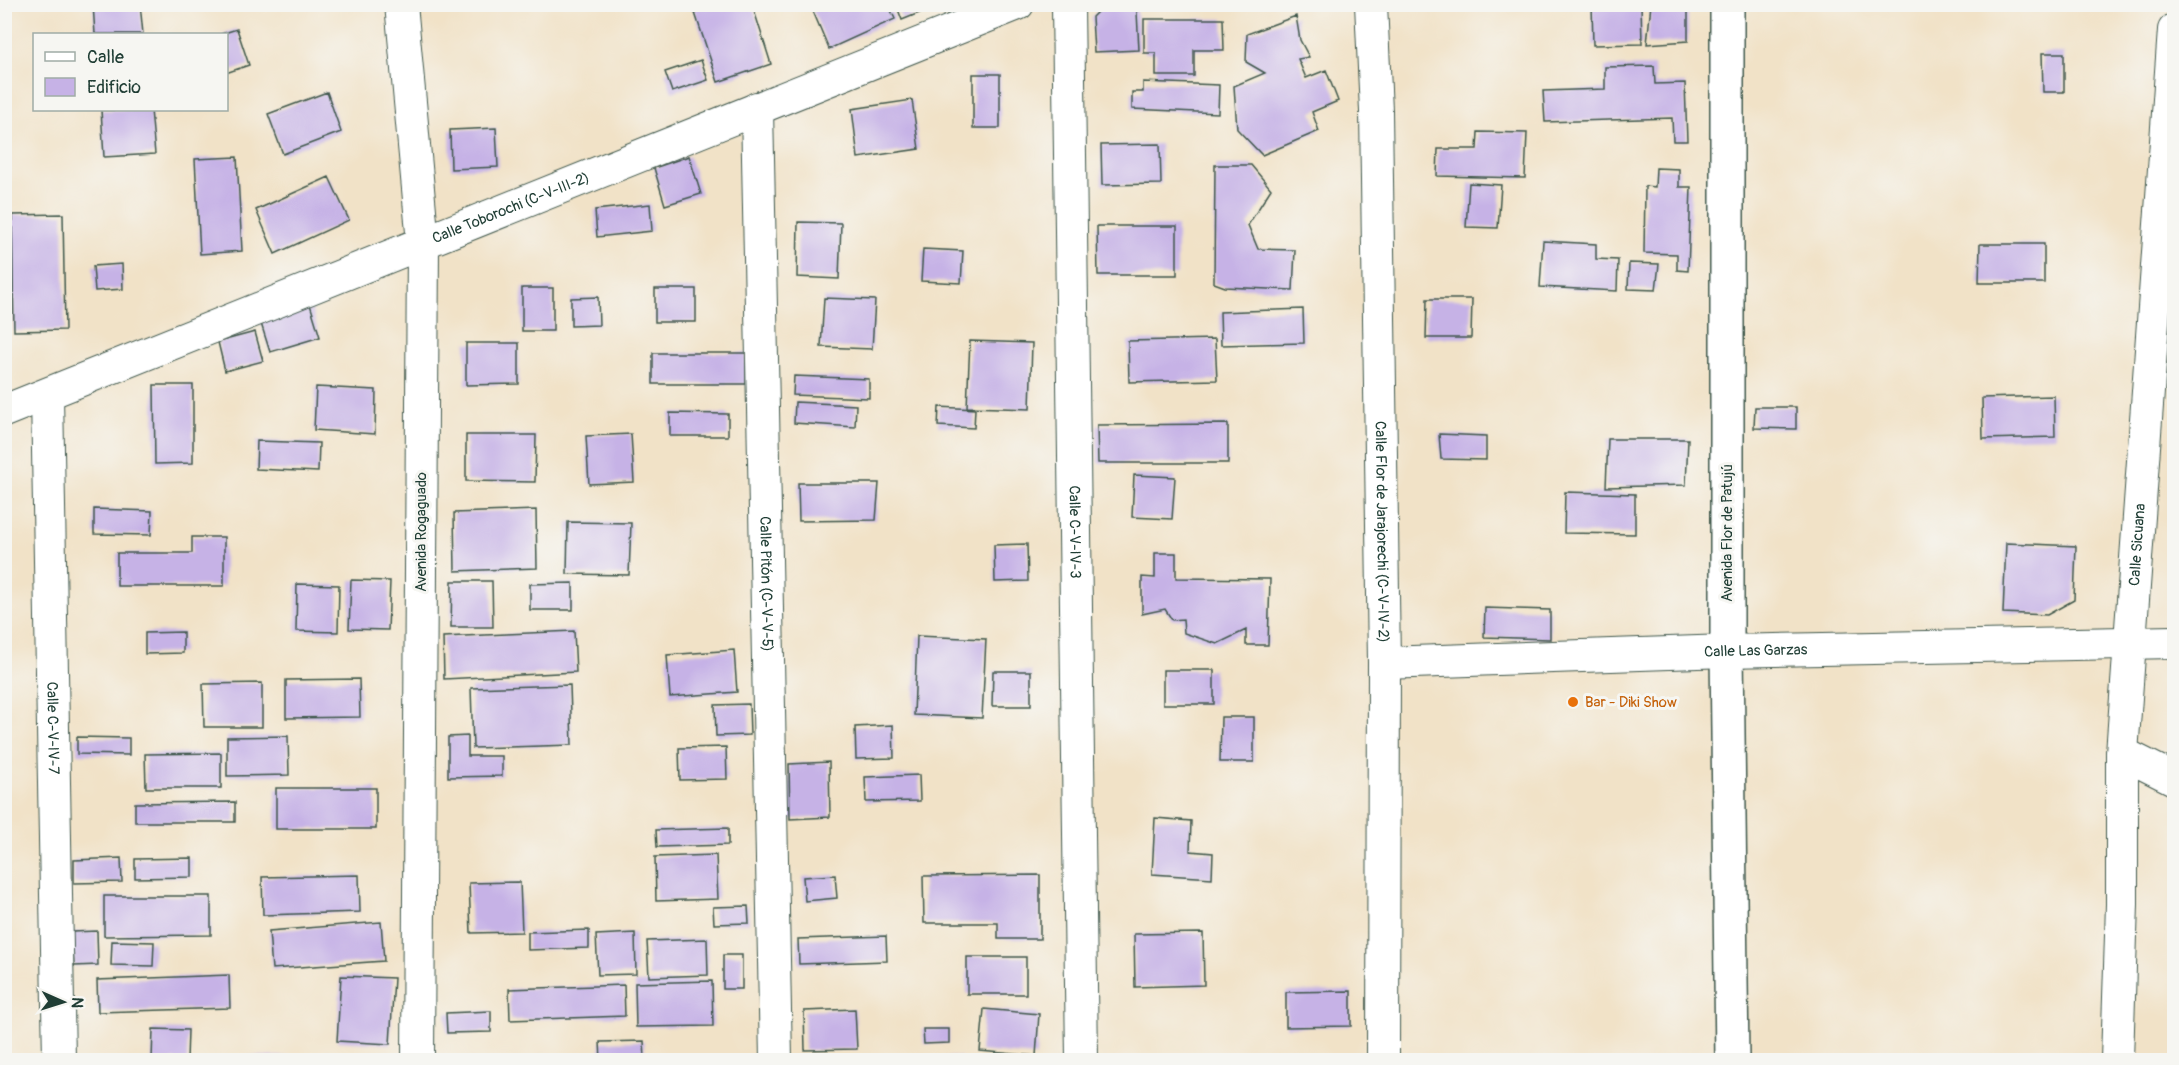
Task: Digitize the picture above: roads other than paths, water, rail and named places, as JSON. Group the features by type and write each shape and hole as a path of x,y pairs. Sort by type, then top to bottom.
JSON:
{"main road":[{"name":"Avenida Flor de Patujú","path":"1728,4 1727,651 1731,1060"}],"street":[{"name":"Avenida Rogaguado","path":"401,4 423,243 418,1060"},
{"name":"Calle Toborochi (C-V-III-2)","path":"4,411 1018,4"},
{"name":"Calle C-V-IV-3","path":"1068,4 1082,1060"},
{"name":"Calle Flor de Jarajorechi (C-V-IV-2)","path":"1371,4 1376,111 1384,663 1383,1060"},
{"name":"Calle Sicuana","path":"2117,1060 2122,904 2122,753 2175,30"},
{"name":"Calle Pitón (C-V-V-5)","path":"757,108 776,1060"},
{"name":"Calle C-V-IV-7","path":"47,395 59,1060"},
{"name":"Calle Las Garzas","path":"1384,663 1727,651 2175,642"},
{"path":"2122,753 2175,779"}],"place":[{"name":"Bar - Diki Show","path":"1573,702"}]}
